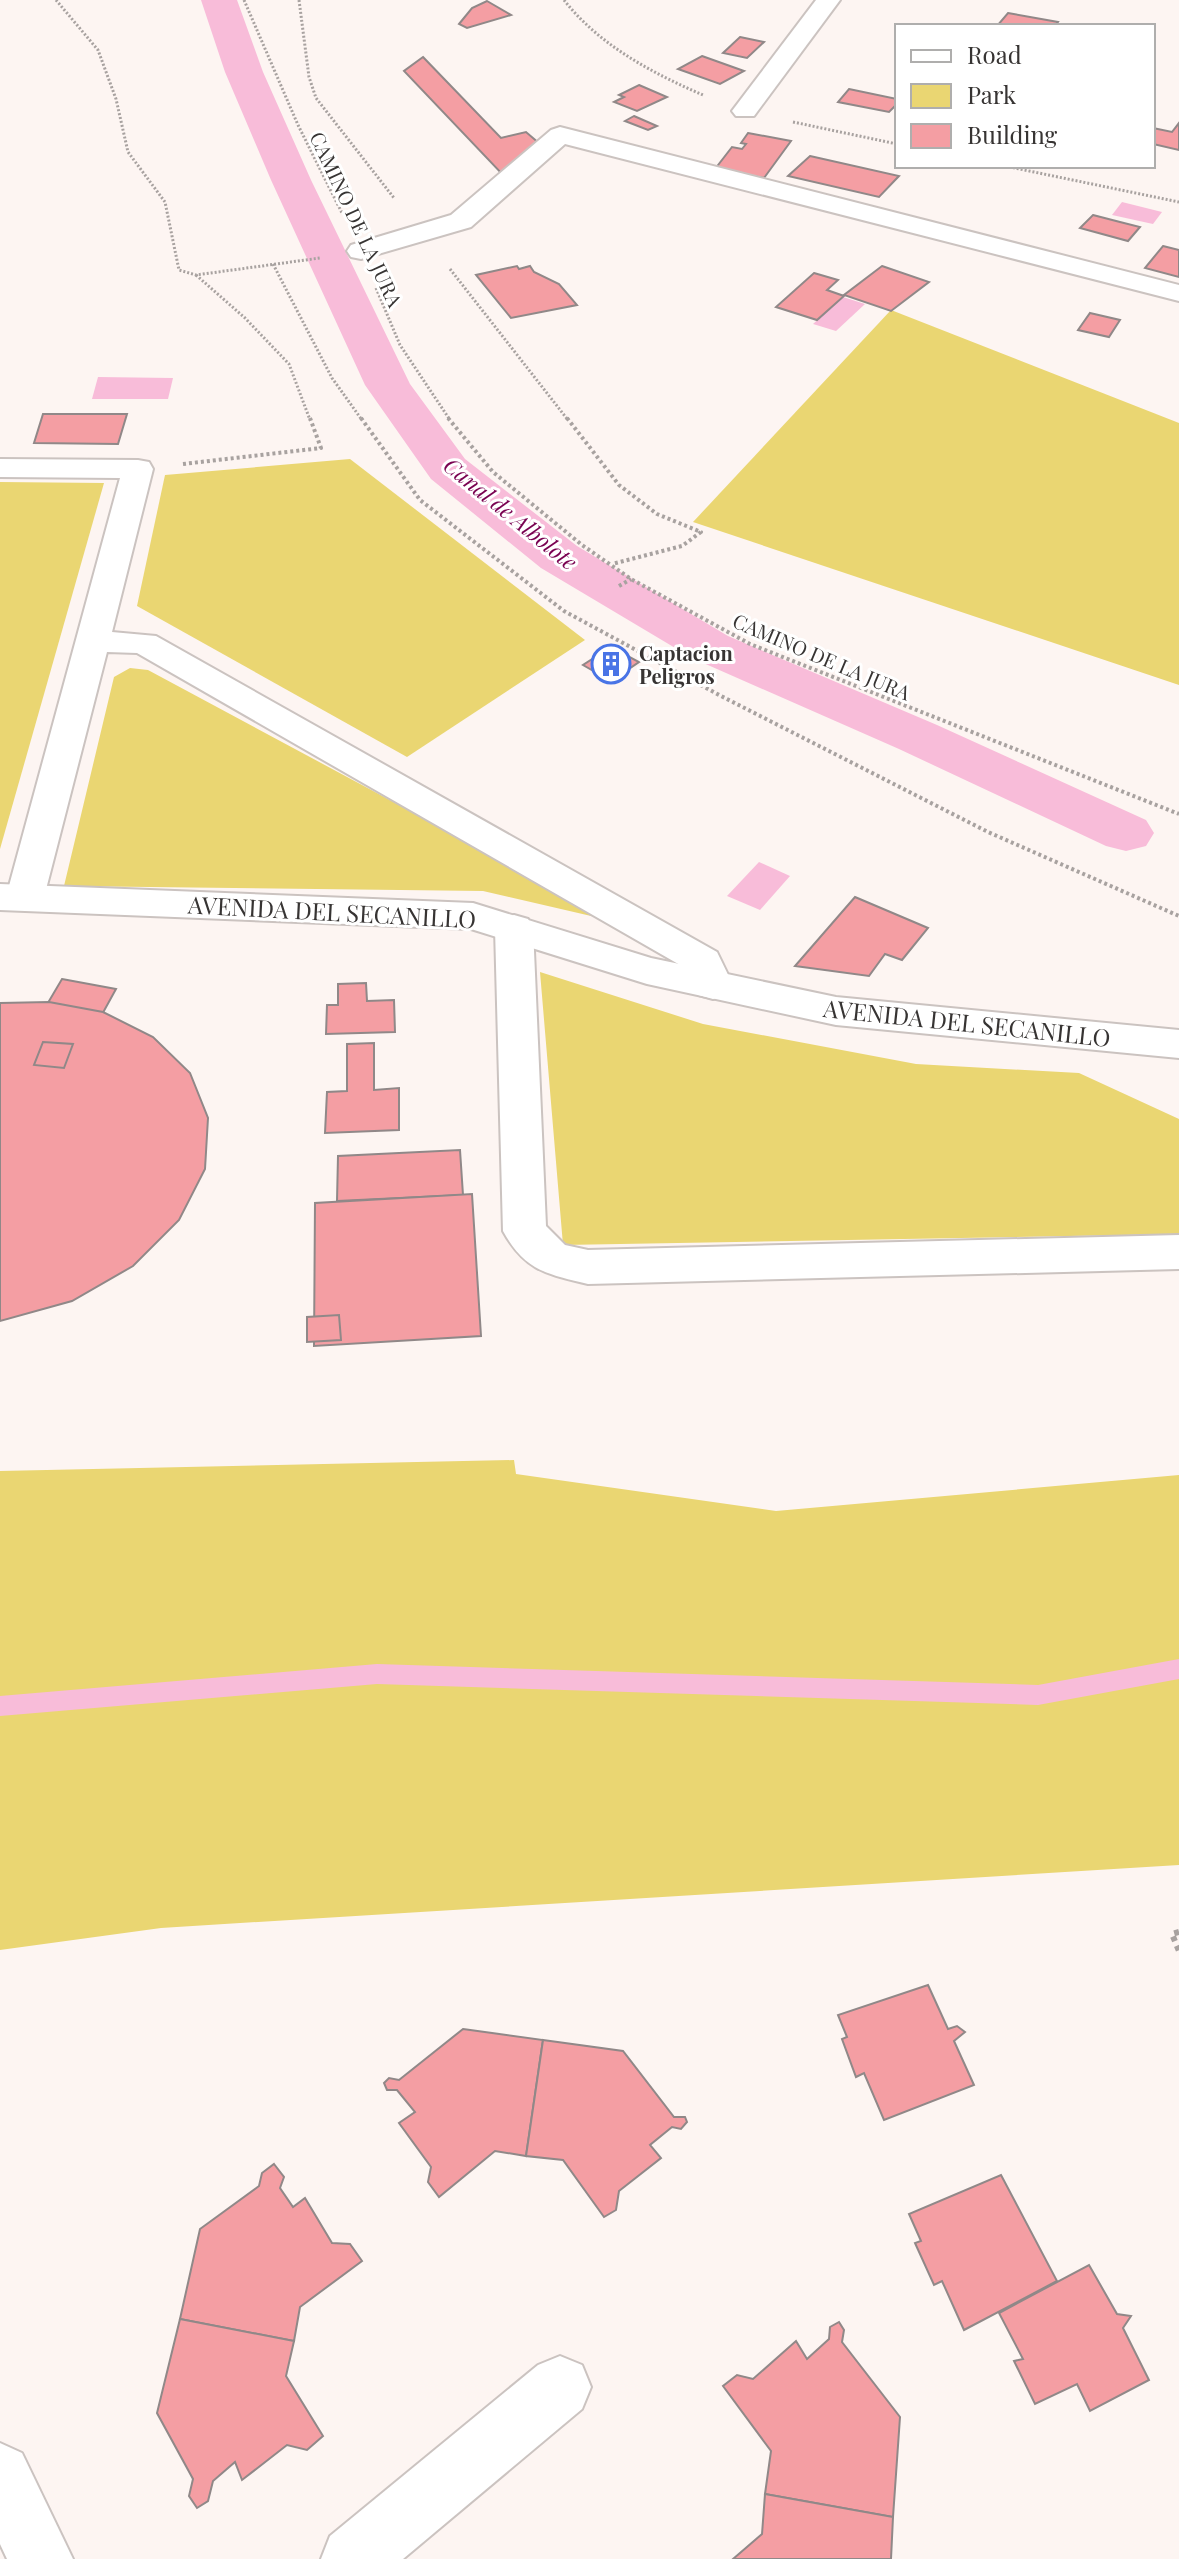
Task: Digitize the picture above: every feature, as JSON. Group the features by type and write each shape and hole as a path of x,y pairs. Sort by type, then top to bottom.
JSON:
{"street":[{"path":"745,111 828,0"},
{"path":"361,251 423,235 461,221 560,135 1179,293"},
{"path":"0,468 138,469 93,641 12,897"},
{"path":"93,641 144,643 703,961 713,985"},
{"name":"AVENIDA DEL SECANILLO","path":"12,897 473,916 647,971 836,1011 1179,1044"},
{"path":"514,928 525,1231 551,1258 588,1267 1179,1252"},
{"path":"353,2559 560,2387"},
{"path":"0,2475 41,2559"}],"path":[{"path":"56,0 98,50 116,99 128,152 165,202 179,270 196,275 295,261"},
{"name":"CAMINO DE LA JURA","path":"244,0 298,125 361,251 400,345 440,408 493,472 631,579 750,644 1179,814"},
{"path":"299,0 309,77 316,98 619,485 657,514 701,532 682,546 611,565"},
{"path":"1015,168 1179,202"},
{"path":"273,264 332,378 420,500 564,611 721,696 988,832 1179,916"},
{"path":"138,469 321,448 289,364 245,318 196,275"},
{"path":"619,586 631,579"},
{"path":"1179,1932 1172,1934 1179,1951"}],"green space":[{"path":"891,310 1179,423 1179,685 693,522"},
{"path":"350,459 585,640 407,757 137,606 165,475"},
{"path":"0,482 104,483 0,849"},
{"path":"130,668 148,670 617,922 483,891 64,886 114,677"},
{"path":"540,972 703,1024 916,1064 1079,1073 1179,1119 1179,1234 563,1245"},
{"path":"514,1460 516,1474 776,1511 1179,1475 1179,1865 161,1928 0,1950 0,1471"}],"shaded area":[{"path":"1122,202 1162,212 1153,224 1112,215"},
{"path":"843,297 865,304 836,331 813,324"},
{"path":"98,377 173,378 168,399 92,399"},
{"path":"759,862 790,876 760,910 727,896"}],"building":[{"path":"487,1 511,15 467,28 459,24 472,8"},
{"path":"1008,13 1058,22 1056,24 999,24"},
{"path":"740,37 764,42 747,58 723,53"},
{"path":"702,56 744,71 720,84 678,69"},
{"path":"423,57 501,138 526,132 540,144 503,175 404,71"},
{"path":"639,85 667,97 637,111 614,102 624,97 619,95"},
{"path":"849,89 895,99 895,106 889,112 838,102"},
{"path":"634,116 657,126 648,130 625,121"},
{"path":"1179,123 1179,150 1155,144 1155,128 1172,132"},
{"path":"748,133 791,141 764,178 715,169 732,147 742,149 746,144 741,143"},
{"path":"810,156 899,176 879,197 788,176"},
{"path":"1093,215 1140,227 1128,241 1080,228"},
{"path":"1163,246 1179,250 1179,277 1145,268"},
{"path":"517,266 519,269 530,266 534,272 559,284 577,305 511,318 476,275"},
{"path":"882,266 929,282 891,311 844,295"},
{"path":"814,273 838,280 827,290 844,296 817,320 776,307"},
{"path":"1090,313 1120,320 1109,337 1078,330"},
{"path":"43,414 127,414 118,444 34,443"},
{"name":"Captacion Peligros","path":"611,647 639,662 611,681 583,665"},
{"path":"855,897 928,928 902,960 885,954 869,976 795,966"},
{"path":"62,979 116,989 94,1029 39,1018"},
{"path":"366,983 367,1001 394,1000 395,1032 326,1034 327,1005 338,1005 338,984"},
{"path":"49,1002 103,1012 153,1037 190,1073 208,1118 205,1169 179,1220 133,1266 72,1301 0,1321 0,1003"},
{"path":"43,1042 73,1044 64,1068 34,1065"},
{"path":"374,1043 374,1090 399,1088 399,1130 325,1133 327,1092 347,1091 347,1044"},
{"path":"460,1150 463,1195 337,1201 338,1156"},
{"path":"472,1194 481,1336 314,1346 315,1203"},
{"path":"339,1315 341,1340 307,1342 307,1317"},
{"path":"928,1985 948,2029 957,2026 965,2032 954,2041 974,2085 884,2120 864,2073 856,2077 842,2039 847,2037 838,2015"},
{"path":"463,2029 543,2040 526,2156 495,2151 439,2197 428,2182 431,2167 399,2123 415,2112 397,2090 387,2090 384,2083 389,2078 399,2080"},
{"path":"543,2040 623,2051 674,2117 685,2117 687,2122 681,2129 672,2127 650,2145 661,2158 619,2191 616,2210 604,2217 563,2160 526,2156"},
{"path":"274,2164 284,2177 280,2188 293,2207 305,2198 332,2243 350,2244 362,2261 300,2307 294,2341 180,2319 200,2229 259,2186 262,2173"},
{"path":"1001,2175 1057,2281 964,2330 942,2281 934,2285 915,2243 921,2241 909,2214"},
{"path":"1089,2265 1117,2314 1131,2316 1123,2328 1149,2380 1090,2411 1077,2384 1035,2404 1014,2361 1023,2359 999,2313"},
{"path":"180,2319 294,2341 286,2376 323,2436 307,2450 287,2445 242,2480 235,2462 213,2481 208,2501 197,2508 189,2496 193,2479 157,2413"},
{"path":"839,2322 844,2330 842,2342 900,2417 893,2517 765,2494 771,2451 723,2386 737,2375 753,2379 796,2341 807,2359 829,2339 830,2327"},
{"path":"765,2494 893,2517 891,2559 733,2559 762,2534"}],"waterway":[{"name":"Canal de Albolote","path":"219,0 244,72 291,180 388,385 448,469 559,557 710,647 918,737 1126,833"},
{"path":"0,1706 377,1674 1038,1695 1179,1669"}],"place":[{"name":"Captacion Peligros","path":"611,664"}]}
